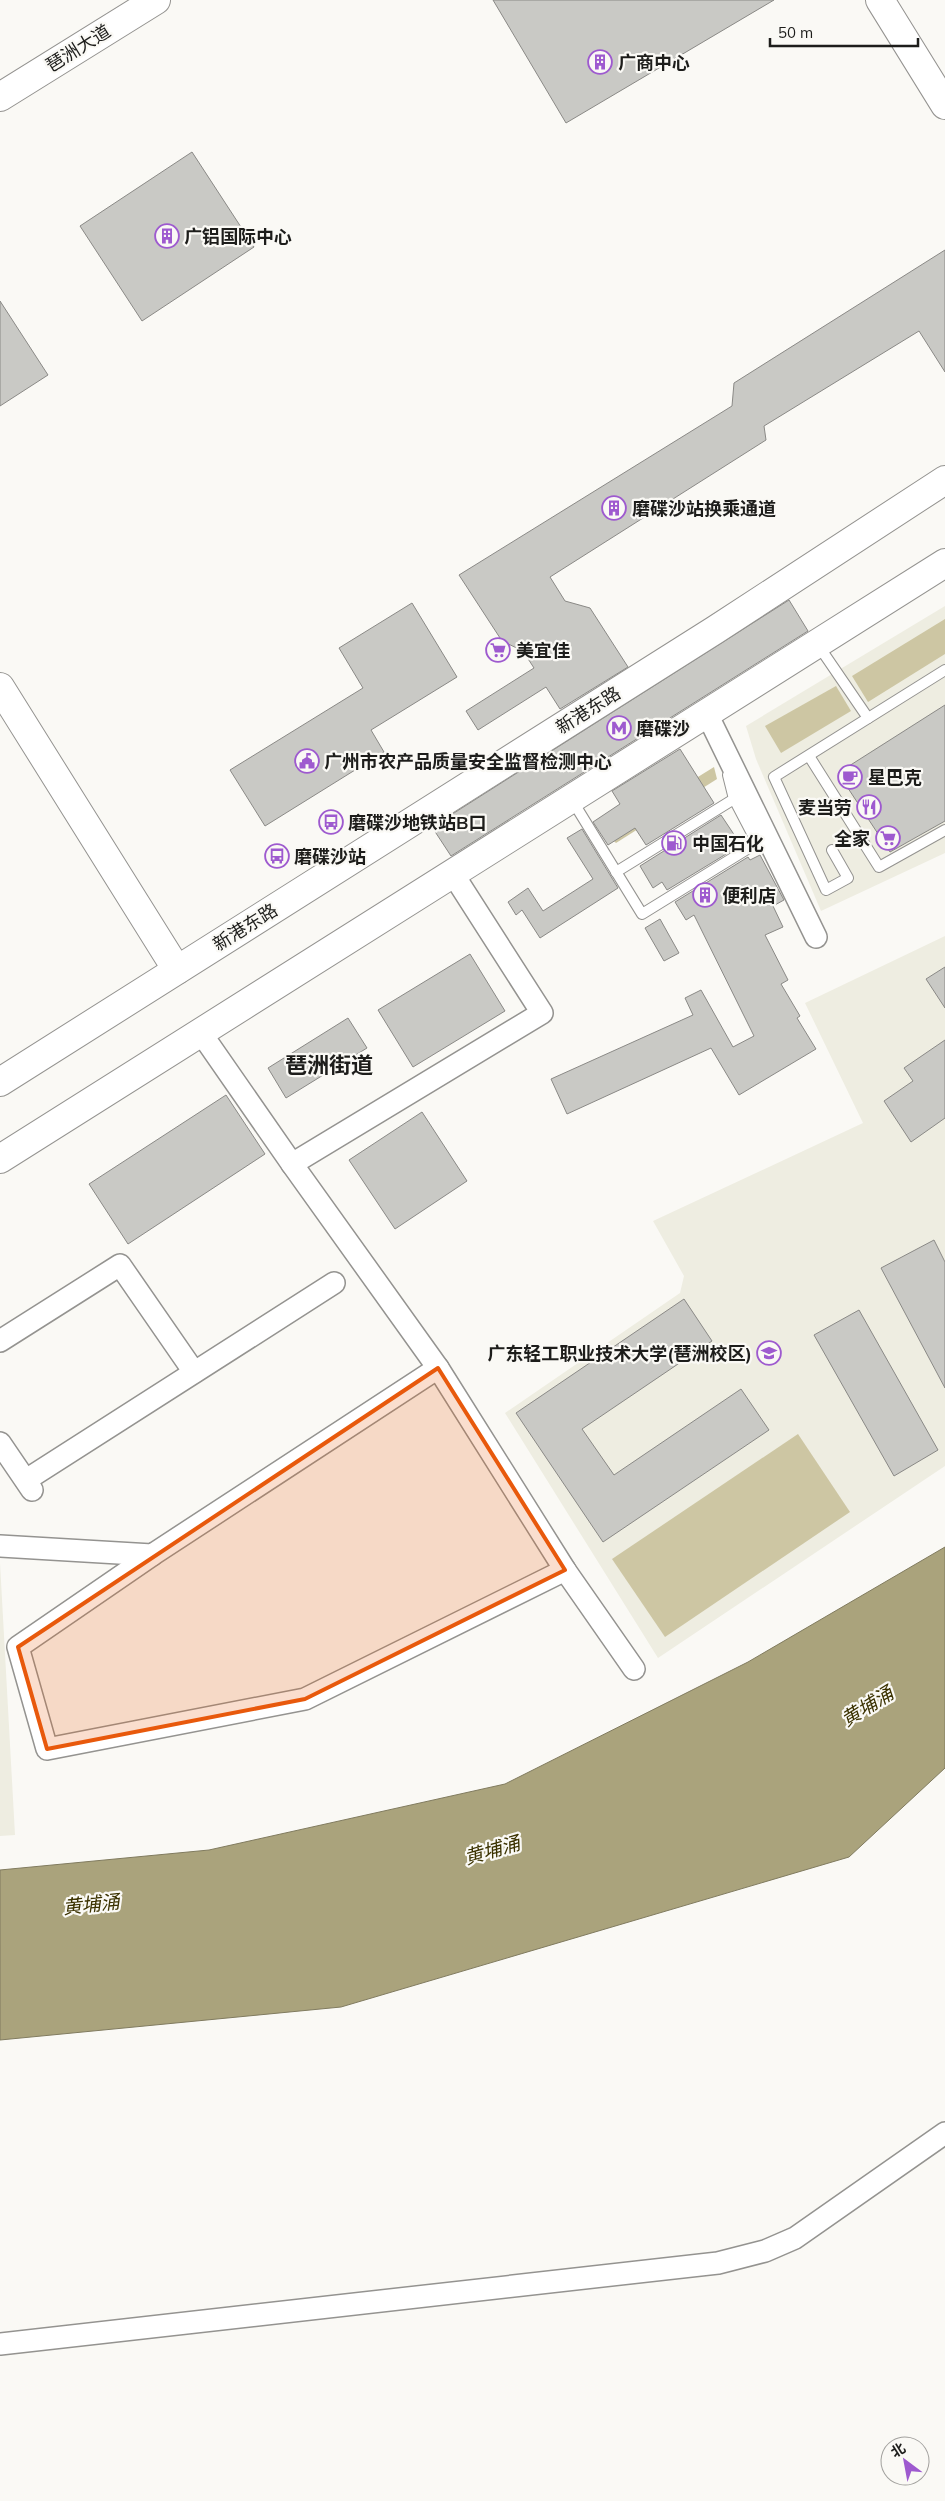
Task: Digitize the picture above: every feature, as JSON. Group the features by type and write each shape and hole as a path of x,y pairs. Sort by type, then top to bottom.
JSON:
{"main road":[{"name":"琶洲大道","path":"0,97 156,0"},
{"path":"880,0 945,105"},
{"name":"新港东路","path":"0,1082 707,635 945,480"},
{"path":"0,1159 572,799 711,724 818,644 945,563"},
{"path":"0,687 177,970"}],"street":[{"path":"711,724 816,937"},
{"path":"292,1164 542,1013 453,874"},
{"path":"201,1033 438,1368 565,1570 634,1669"},
{"path":"0,1341 120,1265 194,1372"},
{"path":"0,1443 29,1485 194,1372 334,1282"},
{"path":"438,1368 152,1555 18,1647 48,1748 305,1699 565,1570"},
{"path":"0,1546 152,1555"},
{"path":"0,2344 718,2263 765,2251 795,2238 945,2134"}],"lane":[{"path":"818,644 868,718"},
{"path":"832,850 848,878 826,890 774,777 945,670"},
{"path":"572,799 642,914 757,843 734,799 711,724"},
{"path":"809,756 879,867 945,830"},
{"path":"616,872 734,799"}],"highlighted area":[{"path":"438,1368 565,1570 305,1699 47,1749 18,1647"}],"shaded area":[{"path":"945,606 945,853 821,911 756,759 746,726"},
{"path":"945,619 945,654 868,702 852,676"},
{"path":"836,686 851,711 781,753 765,726"},
{"path":"714,767 717,779 616,843 606,834"},
{"name":"广东轻工职业技术大学(琶洲校区)","path":"945,936 945,1466 658,1658 505,1413 680,1293 684,1276 653,1221 863,1123 805,1003"},
{"path":"798,1434 850,1512 665,1637 612,1559"},
{"path":"0,1563 15,1835 0,1836"}],"water":[{"name":"黄埔涌","path":"945,1547 945,1768 849,1857 341,2007 0,2040 0,1870 209,1850 505,1784 748,1662"}],"building":[{"name":"广商中心","path":"493,0 774,0 566,123"},
{"name":"广铝国际中心","path":"192,152 254,247 142,321 80,226"},
{"name":"磨碟沙站换乘通道","path":"945,250 945,372 919,331 764,426 766,440 550,577 565,601 590,608 628,667 560,709 546,687 478,730 466,711 534,668 523,651 502,641 459,575 732,406 734,383"},
{"path":"0,301 48,375 0,406"},
{"path":"789,600 808,631 451,856 432,827"},
{"path":"412,603 457,677 371,730 384,752 265,826 230,770 363,688 339,648"},
{"path":"945,705 945,821 890,852 838,773"},
{"path":"680,749 714,803 646,845 635,828 608,845 593,822 620,804 612,791"},
{"path":"721,815 741,845 667,890 662,882 653,888 640,866"},
{"path":"582,829 618,888 540,938 522,910 516,915 508,902 528,888 543,911 593,879 567,838"},
{"path":"760,855 784,900 773,906 783,927 765,935 788,980 781,984 800,1016 797,1018 816,1049 739,1095 711,1048 567,1114 551,1079 693,1015 685,998 701,990 733,1047 754,1036 694,915 686,920 675,902 748,857 750,860"},
{"path":"660,919 679,953 664,961 645,928"},
{"path":"470,954 505,1011 413,1067 378,1010"},
{"path":"945,967 945,1008 926,979"},
{"path":"348,1018 367,1048 286,1098 268,1068"},
{"path":"945,1040 945,1118 911,1142 884,1101 913,1081 904,1068"},
{"path":"226,1095 265,1154 128,1244 89,1184"},
{"path":"422,1112 467,1181 395,1229 349,1160"},
{"path":"934,1240 945,1262 945,1388 881,1268"},
{"path":"684,1299 712,1341 582,1429 614,1475 741,1389 769,1430 603,1542 516,1413"},
{"path":"859,1310 938,1450 894,1476 814,1335"}],"place":[{"name":"广商中心","path":"600,62"},
{"name":"广铝国际中心","path":"167,236"},
{"name":"磨碟沙站换乘通道","path":"614,508"},
{"name":"美宜佳","path":"498,650"},
{"name":"磨碟沙","path":"619,728"},
{"name":"广州市农产品质量安全监督检测中心","path":"307,761"},
{"name":"星巴克","path":"850,777"},
{"name":"麦当劳","path":"869,807"},
{"name":"磨碟沙地铁站B口","path":"331,822"},
{"name":"全家","path":"888,838"},
{"name":"中国石化","path":"674,843"},
{"name":"磨碟沙站","path":"277,856"},
{"name":"便利店","path":"705,895"},
{"name":"广东轻工职业技术大学(琶洲校区)","path":"769,1353"}],"district":[{"name":"琶洲街道","path":"329,1065"}]}
